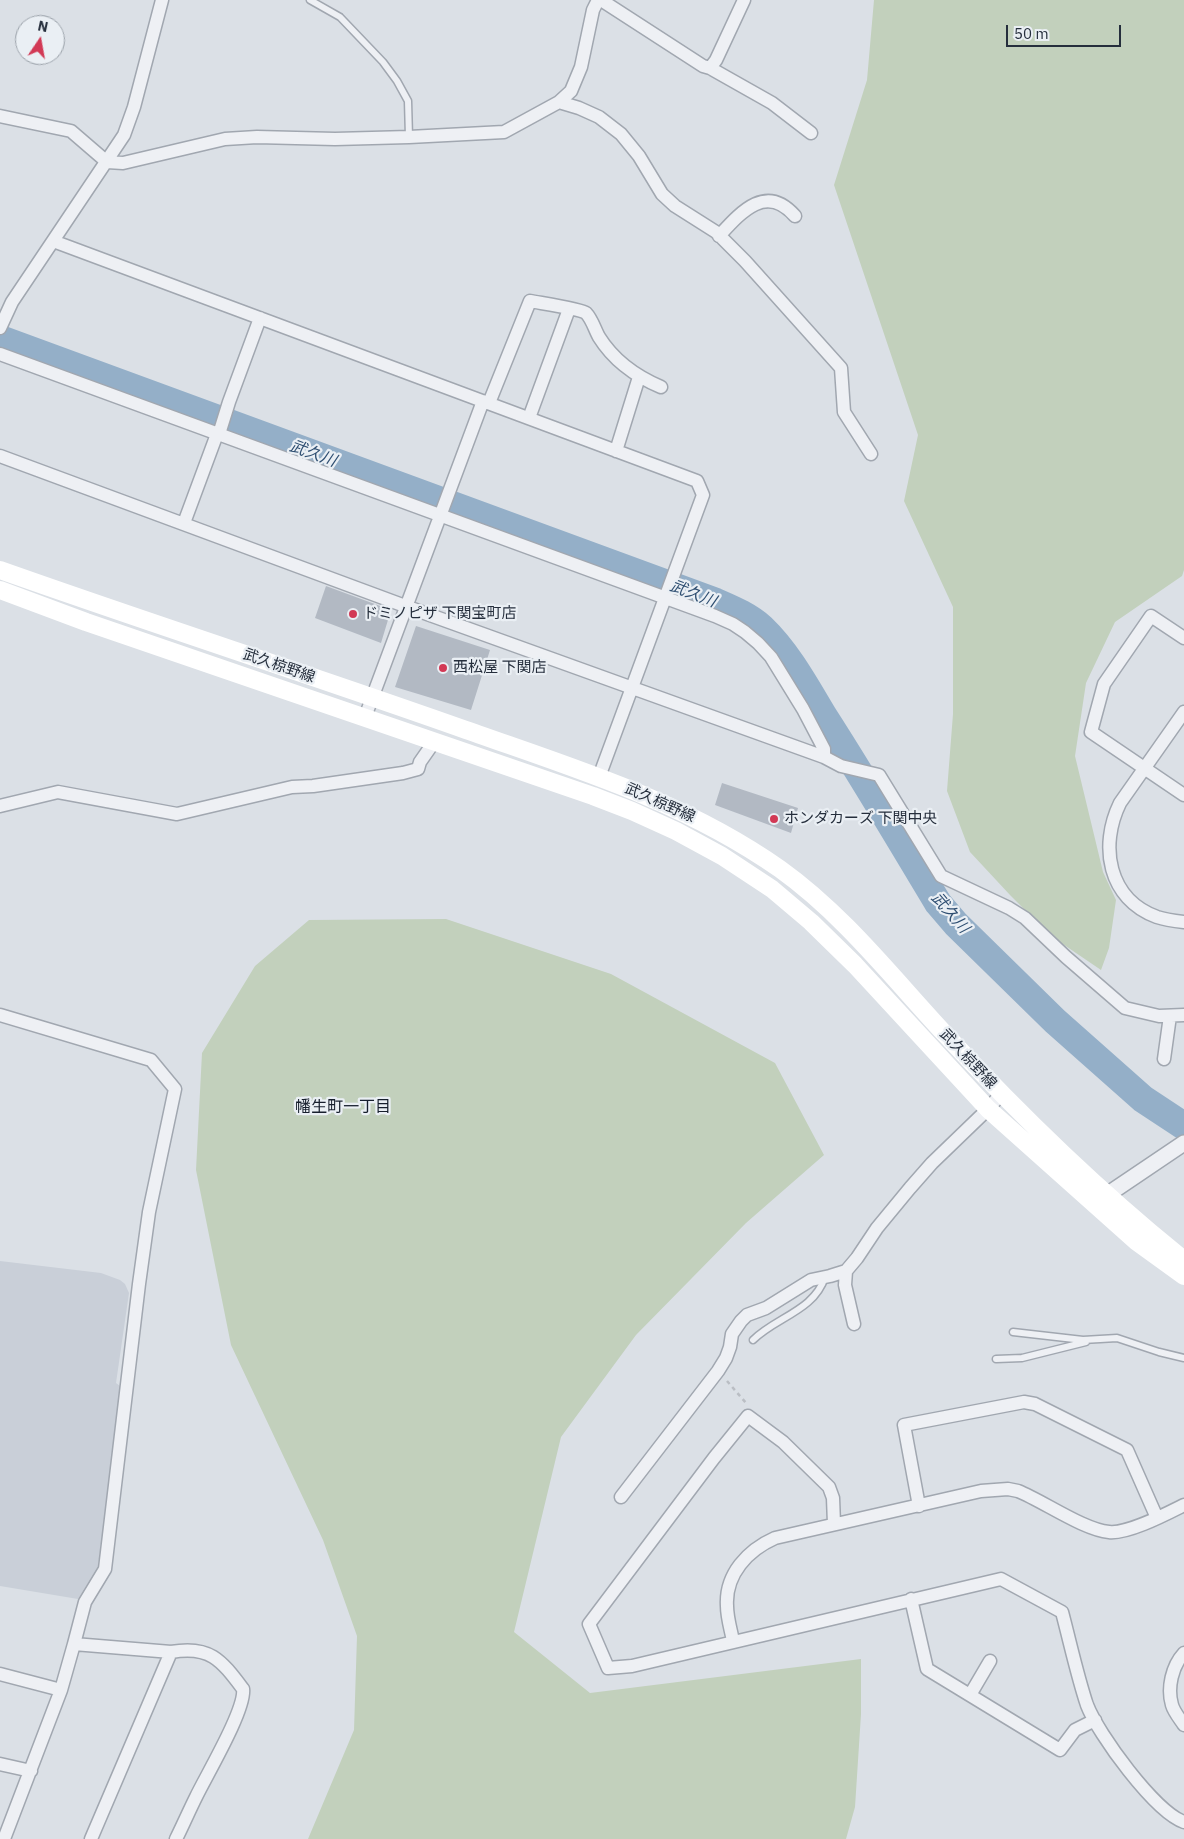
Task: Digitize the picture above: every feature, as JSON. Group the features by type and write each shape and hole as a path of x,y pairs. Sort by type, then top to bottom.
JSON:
{"main road":[{"name":"武久椋野線","path":"0,570 372,697 638,791 686,813 731,838 781,870 825,906 1001,1094 1057,1150 1137,1242 1184,1276"},
{"name":"武久椋野線","path":"0,590 86,622 366,717 624,808 676,831 722,856 772,889 811,922 855,965 988,1109 1045,1158 1184,1260"}],"street":[{"path":"0,116 71,131 107,162 123,163 225,139 257,137 335,139 504,132 559,102 571,91 578,75 593,10 600,0 702,66 710,68 772,103 811,133"},
{"path":"710,68 716,60 744,0"},
{"path":"1,327 12,302 124,135 134,107 159,1"},
{"path":"559,102 580,108 599,117 614,128 634,150 662,194 675,206 716,232 745,261 841,368 844,412 871,454"},
{"path":"719,236 748,208 769,200 786,206 795,216"},
{"path":"53,241 697,481 703,495 599,777"},
{"path":"366,717 405,606 448,493 530,301 586,312 605,346 630,371 661,387"},
{"path":"529,418 569,309"},
{"path":"184,523 219,433 260,318"},
{"path":"0,354 665,596 733,624 758,643 771,658 803,709 824,749 824,758"},
{"path":"616,451 639,377"},
{"path":"0,456 824,758 840,766 879,775 941,876 1009,908 1025,918 1073,963 1126,1008 1170,1016 1184,1015"},
{"path":"1184,638 1151,616 1104,684 1091,732 1184,795"},
{"path":"1184,712 1120,803 1113,818 1108,844 1111,866 1120,886 1134,905 1158,918 1184,922"},
{"path":"0,806 58,792 177,814 292,787 313,786 403,773 418,769 420,762 434,742"},
{"path":"0,1014 151,1060 175,1090 149,1212 105,1569 85,1602 61,1690 4,1839"},
{"path":"1164,1059 1170,1016"},
{"path":"621,1497 718,1371 726,1358 732,1334 747,1315 766,1308 811,1280 846,1271 877,1228 910,1188 932,1163 1001,1094"},
{"path":"1100,1199 1184,1143"},
{"path":"846,1271 845,1284 854,1324"},
{"path":"919,1506 904,1425 1024,1402 1035,1404 1127,1450 1157,1518"},
{"path":"834,1524 833,1498 829,1487 783,1442 748,1416 714,1458 589,1624 608,1668 632,1666 1001,1579 1062,1612 1087,1705 1095,1720 1133,1777 1160,1806 1184,1822"},
{"path":"733,1641 727,1606 733,1577 740,1564 754,1549 776,1538 981,1491 1008,1489 1029,1496 1090,1527 1109,1532 1121,1531 1157,1518 1184,1505"},
{"path":"911,1599 927,1669 1060,1750 1075,1730 1095,1720"},
{"path":"74,1644 170,1652 182,1650 198,1651 218,1659 243,1689 244,1694 216,1760 196,1796 176,1839"},
{"path":"91,1839 170,1652"},
{"path":"1184,1653 1173,1671 1170,1695 1172,1706 1184,1725"},
{"path":"970,1695 990,1662"},
{"path":"0,1674 61,1690"},
{"path":"0,1764 31,1771"}],"lane":[{"path":"310,0 340,17 383,62 397,81 408,101 409,137"},
{"path":"753,1340 762,1331 782,1318 794,1314 808,1304 819,1292 826,1277"},
{"path":"1013,1332 1094,1340"},
{"path":"996,1359 1022,1358 1094,1340 1117,1338 1184,1358"}],"path":[{"path":"718,1371 747,1404 748,1416"}],"shaded area":[{"path":"0,1261 101,1273 120,1280 125,1284 129,1293 116,1383 120,1386 115,1438 98,1566 78,1599 0,1586"}],"green space":[{"path":"874,0 1184,0 1184,570 1182,576 1115,622 1086,683 1075,756 1103,872 1116,900 1109,948 1101,970 1051,936 970,852 947,791 953,714 953,607 904,501 918,435 834,185 867,80"},
{"path":"446,919 611,974 775,1063 824,1155 746,1223 636,1335 561,1437 514,1632 590,1693 861,1659 861,1714 855,1807 846,1839 308,1839 354,1730 357,1636 323,1540 231,1345 196,1170 202,1053 255,966 309,920"}],"building":[{"name":"ドミノピザ 下関宝町店","path":"326,586 391,610 381,643 315,618"},
{"name":"西松屋 下関店","path":"416,626 490,650 471,710 395,687"},
{"name":"ホンダカーズ 下関中央","path":"722,783 798,808 791,833 715,805"}],"waterway":[{"name":"武久川","path":"0,339 716,602 752,620 771,637 795,669 938,903 956,924 1055,1021 1143,1099 1184,1126"}],"place":[{"name":"ドミノピザ 下関宝町店","path":"353,614"},
{"name":"西松屋 下関店","path":"443,668"},
{"name":"ホンダカーズ 下関中央","path":"774,819"}],"district":[{"name":"幡生町一丁目","path":"343,1107"}]}
